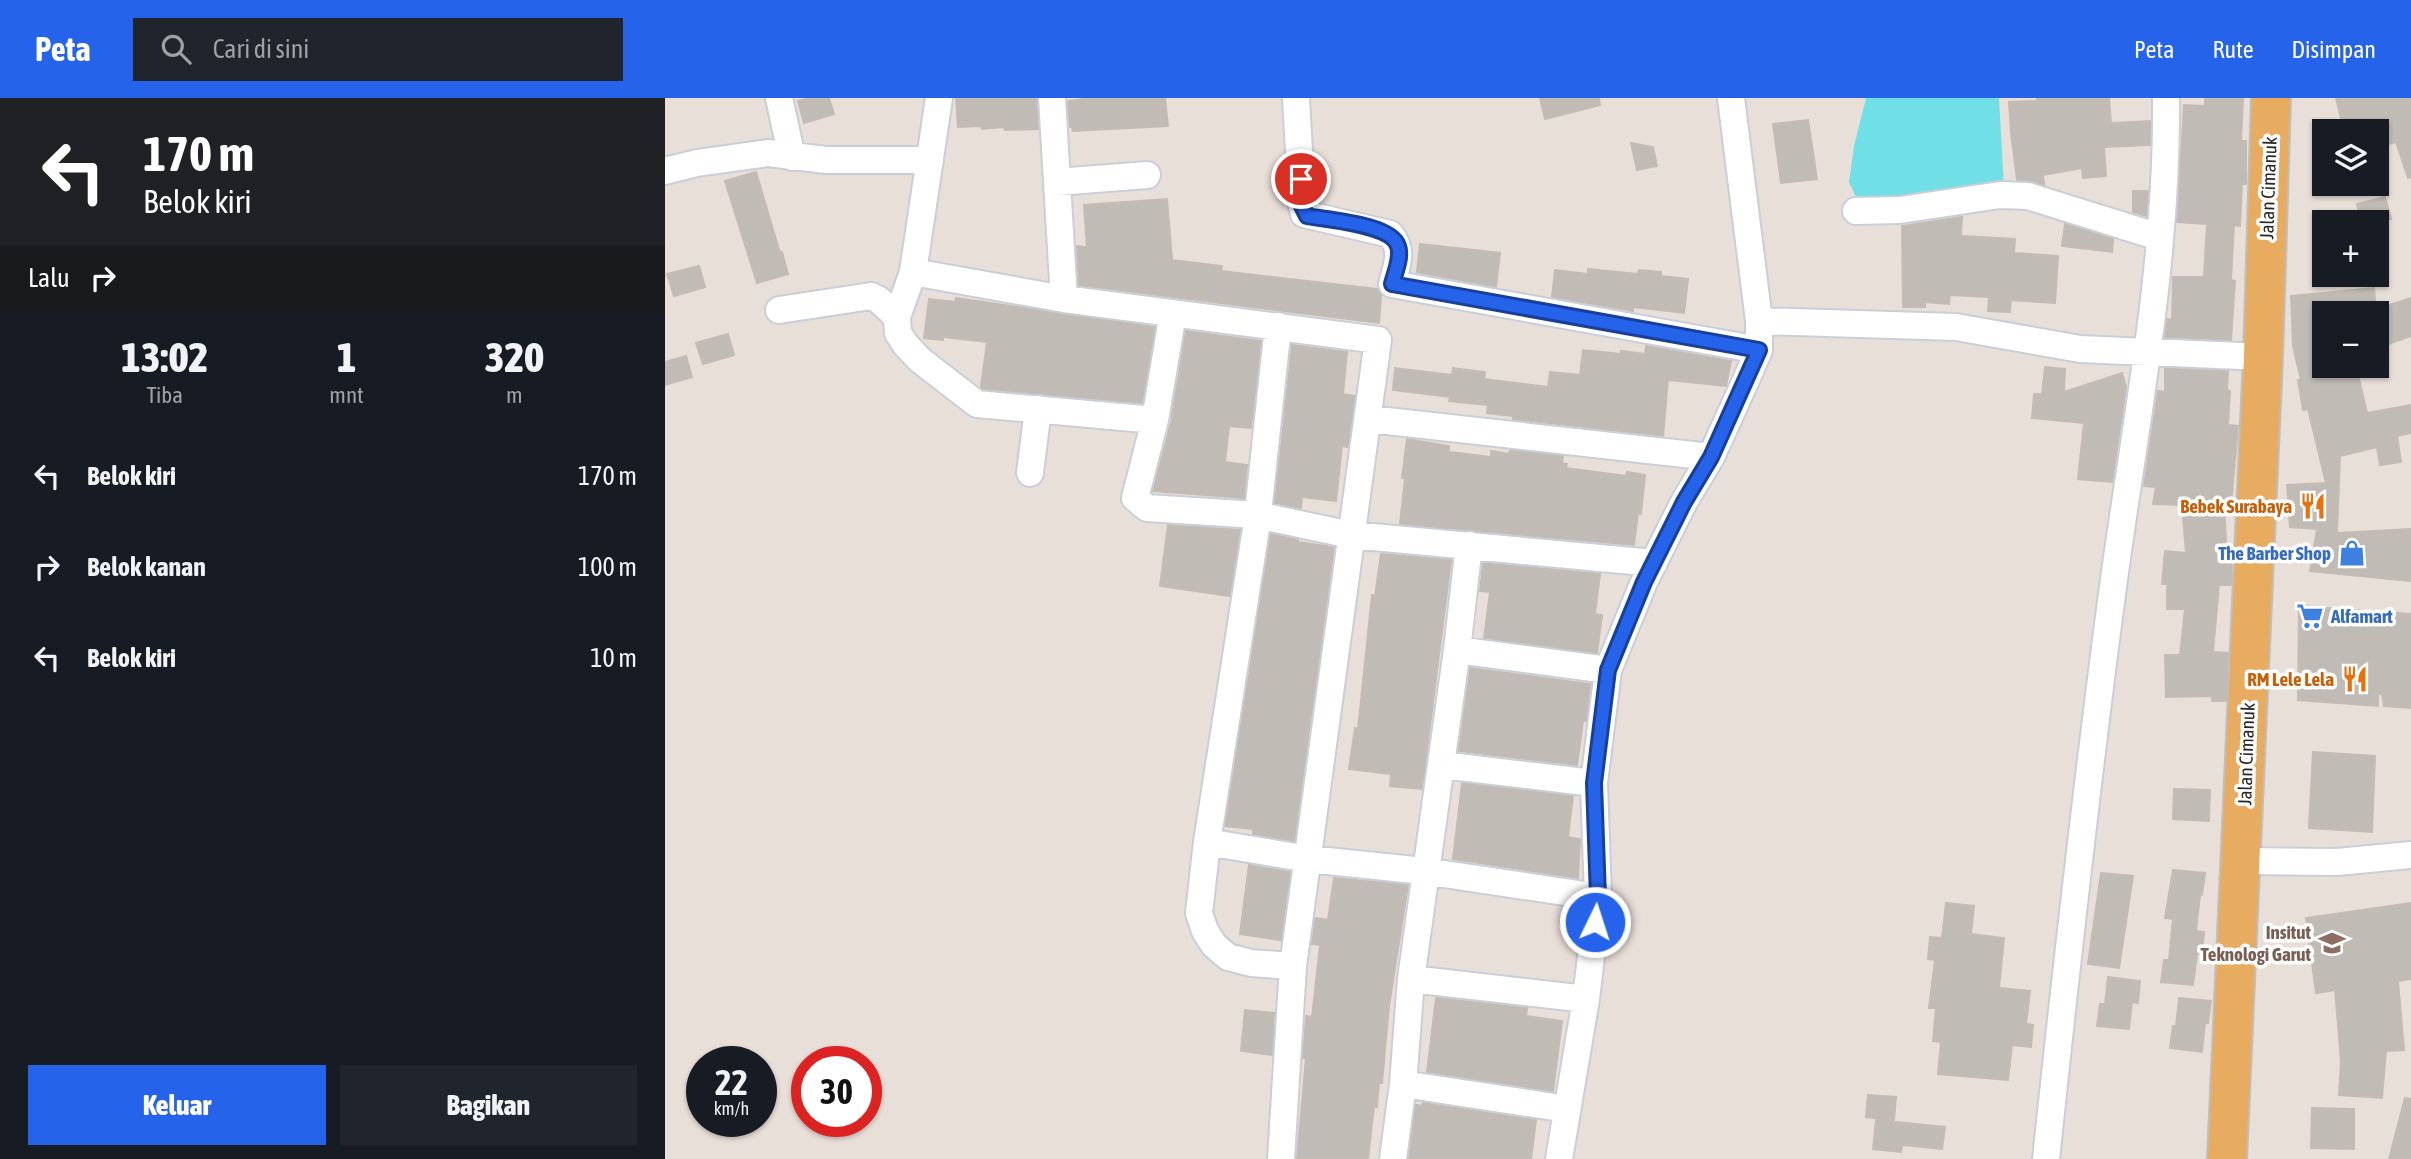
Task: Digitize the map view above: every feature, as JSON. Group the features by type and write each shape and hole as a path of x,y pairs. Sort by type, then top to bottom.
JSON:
{"main road":[{"name":"Jalan Cimanuk","path":"2227,1159 2263,357 2271,98"}],"street":[{"path":"779,98 792,158"},
{"path":"939,98 913,272 897,317 898,332 905,344 920,360 977,404 1155,420"},
{"path":"1052,98 1064,299"},
{"path":"1296,98 1304,214 1366,226 1390,234 1398,244 1400,254 1392,284 1759,350"},
{"path":"1559,1159 1585,999 1598,897 1594,783 1608,670 1654,563 1684,502 1711,457 1759,350 1759,321 1731,98"},
{"path":"2046,1159 2110,606 2148,351 2159,237 2166,98"},
{"path":"665,171 697,163 768,153 826,160 930,160"},
{"path":"1057,182 1147,174"},
{"path":"1856,211 1901,210 2000,195 2028,196 2159,237"},
{"path":"913,272 1064,299 1378,340 1293,966 1281,1159"},
{"path":"779,310 871,296 897,317"},
{"path":"1173,313 1155,420 1135,498 1147,508 1257,515 1351,535 1654,563"},
{"path":"1759,321 1956,327 2080,349 2263,357"},
{"path":"1278,326 1257,515 1207,842 1199,913 1205,931 1214,945 1228,957 1251,963 1293,966"},
{"path":"1030,473 1038,410"},
{"path":"1369,419 1711,457"},
{"path":"1393,1159 1424,872 1457,650 1469,545"},
{"path":"1457,650 1608,670"},
{"path":"1441,765 1594,783"},
{"path":"1207,842 1308,859 1424,872 1598,897"},
{"path":"2241,861 2337,862 2411,855"},
{"path":"1411,979 1585,999"},
{"path":"1403,1084 1567,1109"}],"water":[{"path":"1866,98 1999,98 2004,189 1871,203 1857,199 1849,182 1854,146"}],"building":[{"path":"829,98 834,114 804,123 798,101"},
{"path":"956,98 1036,99 1038,129 958,127"},
{"path":"1091,98 1165,98 1168,126 1073,131 1070,127 1068,101"},
{"path":"1540,98 1599,98 1600,105 1545,119"},
{"path":"2037,98 2109,98 2111,123 2150,121 2150,145 2104,147 2106,176 2083,178 2082,168 2043,175 2044,185 2017,180 2009,102 2037,101"},
{"path":"2205,98 2243,98 2241,141 2246,141 2246,184 2242,184 2240,226 2234,225 2231,280 2235,281 2231,340 2165,337 2167,319 2172,320 2173,277 2204,277 2207,224 2177,222 2184,105 2205,106"},
{"path":"2336,98 2411,98 2411,177 2408,178 2396,142 2389,144 2389,119 2341,119"},
{"path":"1808,120 1817,179 1781,183 1773,124"},
{"path":"1631,143 1653,147 1657,166 1637,170"},
{"path":"756,172 788,274 757,283 725,181"},
{"path":"2133,191 2148,191 2146,216 2133,212"},
{"path":"2385,197 2389,210 2359,210 2357,204"},
{"path":"1167,199 1172,260 1222,266 1221,271 1377,289 1381,295 1379,323 1079,285 1077,246 1087,247 1084,205"},
{"path":"1962,217 1961,236 2015,239 2014,253 2058,256 2055,303 2011,300 2010,312 1988,311 1989,297 1950,295 1949,304 1925,302 1925,307 1903,307 1902,226"},
{"path":"2065,224 2113,239 2112,252 2062,246"},
{"path":"1420,244 1500,253 1496,287 1417,272"},
{"path":"699,266 705,287 674,296 667,274"},
{"path":"1588,269 1638,274 1639,270 1661,272 1661,276 1688,279 1684,313 1633,307 1633,311 1552,297 1555,270 1588,274"},
{"path":"2374,288 2375,301 2312,301 2312,378 2359,378 2367,413 2411,405 2411,433 2397,436 2401,462 2380,465 2377,447 2340,456 2337,533 2411,529 2411,581 2310,571 2317,529 2290,527 2287,485 2326,483 2308,409 2303,410 2298,380 2301,380 2293,346 2291,296"},
{"path":"956,298 1155,327 1142,403 983,389 981,387 987,342 943,337 943,340 924,338 929,299 955,302"},
{"path":"2411,298 2411,336 2389,344 2389,305"},
{"path":"1186,331 1261,341 1251,428 1229,426 1225,462 1247,465 1244,498 1153,491 1171,423"},
{"path":"728,334 734,355 703,364 696,343"},
{"path":"1292,345 1347,352 1343,394 1355,396 1348,447 1342,446 1336,501 1302,497 1301,508 1275,503"},
{"path":"1646,346 1731,361 1726,386 1668,380 1663,436 1513,419 1513,416 1487,413 1488,405 1449,401 1450,397 1393,390 1395,368 1452,375 1453,368 1485,372 1484,379 1548,387 1550,372 1580,375 1583,350 1645,354"},
{"path":"686,356 692,377 665,385 665,362"},
{"path":"2045,367 2065,369 2064,392 2122,373 2126,387 2112,482 2078,479 2084,423 2032,418 2034,394 2042,394"},
{"path":"2165,368 2228,371 2228,425 2238,426 2231,505 2224,505 2227,555 2232,555 2231,585 2219,585 2213,652 2228,653 2226,701 2212,701 2212,696 2166,697 2165,655 2180,655 2185,609 2167,609 2167,584 2162,584 2165,551 2186,553 2182,505 2153,504 2156,487 2144,486 2158,391 2165,392"},
{"path":"1407,439 1449,446 1449,452 1491,457 1491,451 1509,454 1510,450 1563,456 1562,463 1567,464 1566,468 1626,476 1627,472 1645,475 1641,514 1638,513 1634,545 1400,524"},
{"path":"1168,525 1240,530 1230,596 1160,586"},
{"path":"1271,534 1298,542 1334,547 1294,841 1253,834 1253,829 1225,826"},
{"path":"1381,554 1451,560 1422,789 1390,786 1391,774 1349,769 1355,728 1358,729 1372,595 1375,596"},
{"path":"1483,563 1600,574 1595,614 1602,615 1597,653 1484,638 1490,592 1480,591"},
{"path":"2299,606 2411,614 2411,708 2384,706 2382,694 2378,694 2378,706 2298,700"},
{"path":"1470,668 1590,684 1577,765 1459,751"},
{"path":"2313,752 2375,756 2372,832 2309,828"},
{"path":"1462,783 1573,796 1568,837 1580,839 1578,878 1453,859"},
{"path":"2174,789 2210,790 2209,821 2173,819"},
{"path":"1249,865 1290,872 1281,940 1240,934"},
{"path":"2173,870 2205,873 2196,931 2204,932 2202,954 2197,954 2193,985 2161,982 2164,960 2169,960 2173,919 2165,918"},
{"path":"2101,873 2133,876 2119,968 2088,964"},
{"path":"1334,878 1408,885 1389,1006 1382,1083 1379,1083 1377,1107 1374,1106 1368,1159 1297,1159 1306,1058 1303,1058 1306,1016 1312,1017 1320,945 1312,944 1315,918 1328,920"},
{"path":"1946,903 1974,906 1971,934 2004,938 1999,988 2030,991 2026,1024 2033,1025 2031,1047 2012,1045 2008,1080 1938,1074 1941,1042 1933,1041 1936,1008 1929,1008 1935,960 1928,959 1930,937 1942,938"},
{"path":"2411,903 2411,979 2398,981 2404,1050 2386,1051 2382,1098 2339,1095 2341,1061 2335,990 2316,993 2306,918"},
{"path":"2108,977 2140,981 2138,1003 2132,1002 2129,1029 2097,1026 2100,1004 2105,1004"},
{"path":"1436,998 1527,1008 1526,1016 1562,1021 1553,1091 1427,1072"},
{"path":"2179,998 2211,1001 2202,1052 2170,1048"},
{"path":"1245,1010 1274,1013 1272,1055 1241,1051"},
{"path":"1868,1095 1896,1097 1894,1120 1866,1117"},
{"path":"2405,1098 2411,1099 2411,1159 2389,1159"},
{"path":"1423,1103 1536,1120 1531,1159 1409,1159 1416,1105 1422,1106"},
{"path":"2312,1108 2354,1109 2354,1149 2311,1148"},
{"path":"1876,1120 1945,1127 1942,1149 1902,1145 1901,1152 1873,1149"}],"place":[{"name":"Bebek Surabaya","path":"2313,506"},
{"name":"The Barber Shop","path":"2352,553"},
{"name":"Alfamart","path":"2310,616"},
{"name":"RM Lele Lela","path":"2355,679"},
{"name":"Insitut Teknologi Garut","path":"2332,943"}],"route":[{"path":"1301,179 1302,206 1307,216 1366,226 1390,234 1394,238 1400,254 1392,284 1759,350 1711,457 1684,502 1644,582 1608,670 1594,783 1598,897 1595,922"}]}
